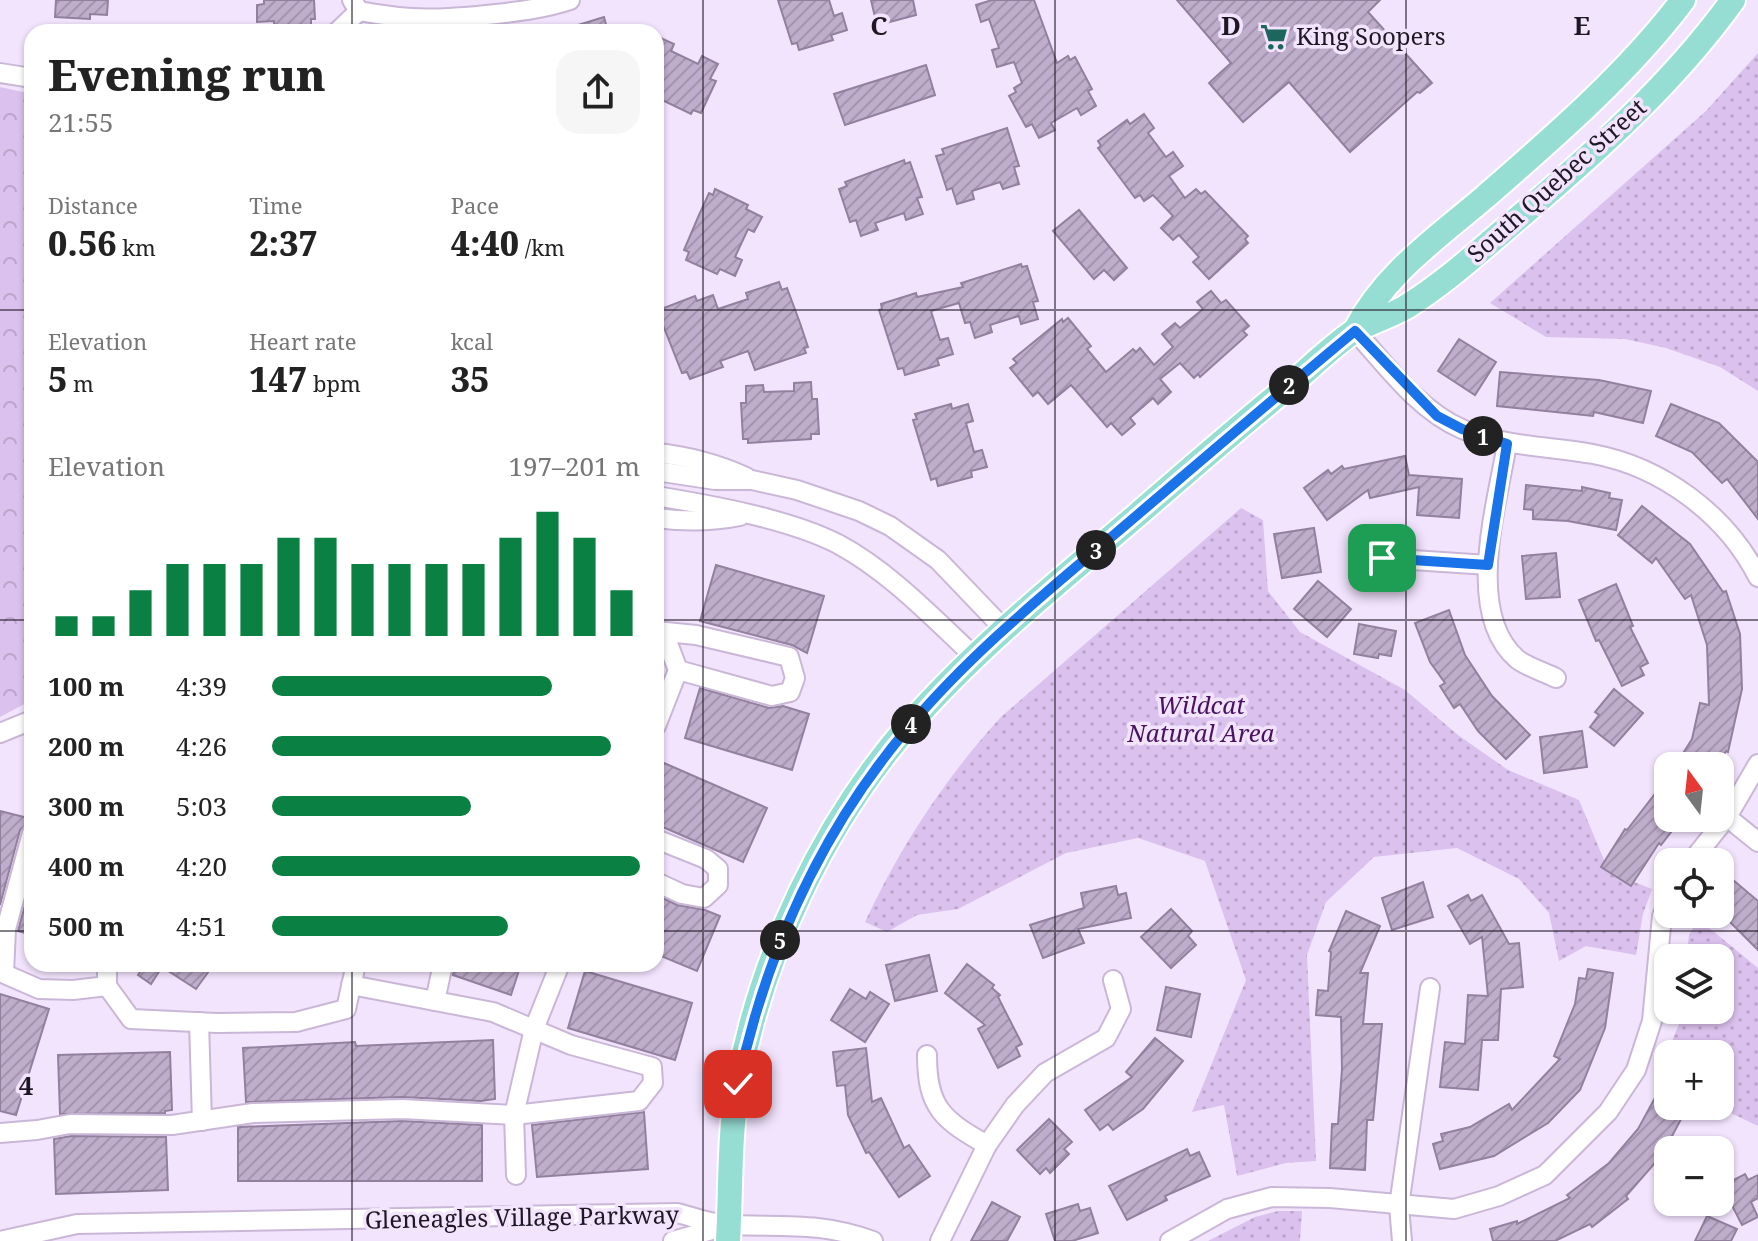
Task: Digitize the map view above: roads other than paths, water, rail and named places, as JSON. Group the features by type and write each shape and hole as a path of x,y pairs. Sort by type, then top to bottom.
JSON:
{"main road":[{"name":"South Quebec Street","path":"1355,331 1379,291 1413,256 1611,83 1683,0"},
{"name":"South Quebec Street","path":"728,1233 730,1155 738,1084 758,1002 786,926 820,857 862,788 909,726 1004,629 1355,331 1405,307 1453,274 1564,178 1677,72 1733,0"}],"street":[{"path":"343,24 356,5 398,18 438,21 548,8 570,0"},
{"path":"0,73 24,77"},
{"path":"1355,331 1437,416 1462,429 1507,444 1592,454 1623,461 1659,476 1711,515 1736,542 1758,577"},
{"path":"1507,444 1488,565 1489,605 1500,639 1519,660 1556,678"},
{"path":"664,455 723,467 752,480 828,499 890,526 938,560 1004,629"},
{"path":"664,472 715,480 752,480"},
{"path":"664,498 817,534 857,556 896,584 975,657"},
{"path":"664,519 715,521 746,515"},
{"path":"1382,558 1488,565"},
{"path":"664,632 696,635 789,657 795,678 790,692 772,696 678,670"},
{"path":"664,640 678,670 664,706"},
{"path":"0,733 24,728"},
{"path":"1734,805 1758,764"},
{"path":"1734,823 1758,842"},
{"path":"1702,848 1715,832"},
{"path":"664,842 706,859 718,869 718,885 704,898 682,894 664,886"},
{"path":"24,863 6,929 2,972 39,989 73,990 107,986"},
{"path":"1170,1241 1227,1209 1272,1197 1330,1198 1454,1209 1499,1196 1545,1175 1608,1112 1636,1070 1652,1021 1661,928"},
{"path":"108,972 107,986 131,1019 296,1022 346,1009 354,972"},
{"path":"435,1001 441,972"},
{"path":"516,1175 514,1115 534,1029 557,972"},
{"path":"940,1241 987,1145 1015,1105 1045,1073 1106,1038 1121,1009 1113,980"},
{"path":"0,1133 70,1124 172,1125 253,1113 402,1109 514,1115 639,1101 653,1083 652,1067 571,1045 493,1012 351,985"},
{"path":"1402,1241 1399,1206 1430,988"},
{"path":"199,1022 202,1121"},
{"path":"927,1055 927,1082 939,1112 962,1131 987,1145"},
{"name":"Gleneagles Village Parkway","path":"1,1241 77,1224 227,1232 677,1213 728,1233"},
{"path":"728,1233 799,1224 849,1232 873,1241"},
{"name":"Gleneagles Village Parkway","path":"673,1241 728,1233"}],"place":[{"name":"King Soopers","path":"1274,37"}],"park label":[{"name":"Wildcat Natural Area","path":"1201,720"}]}
